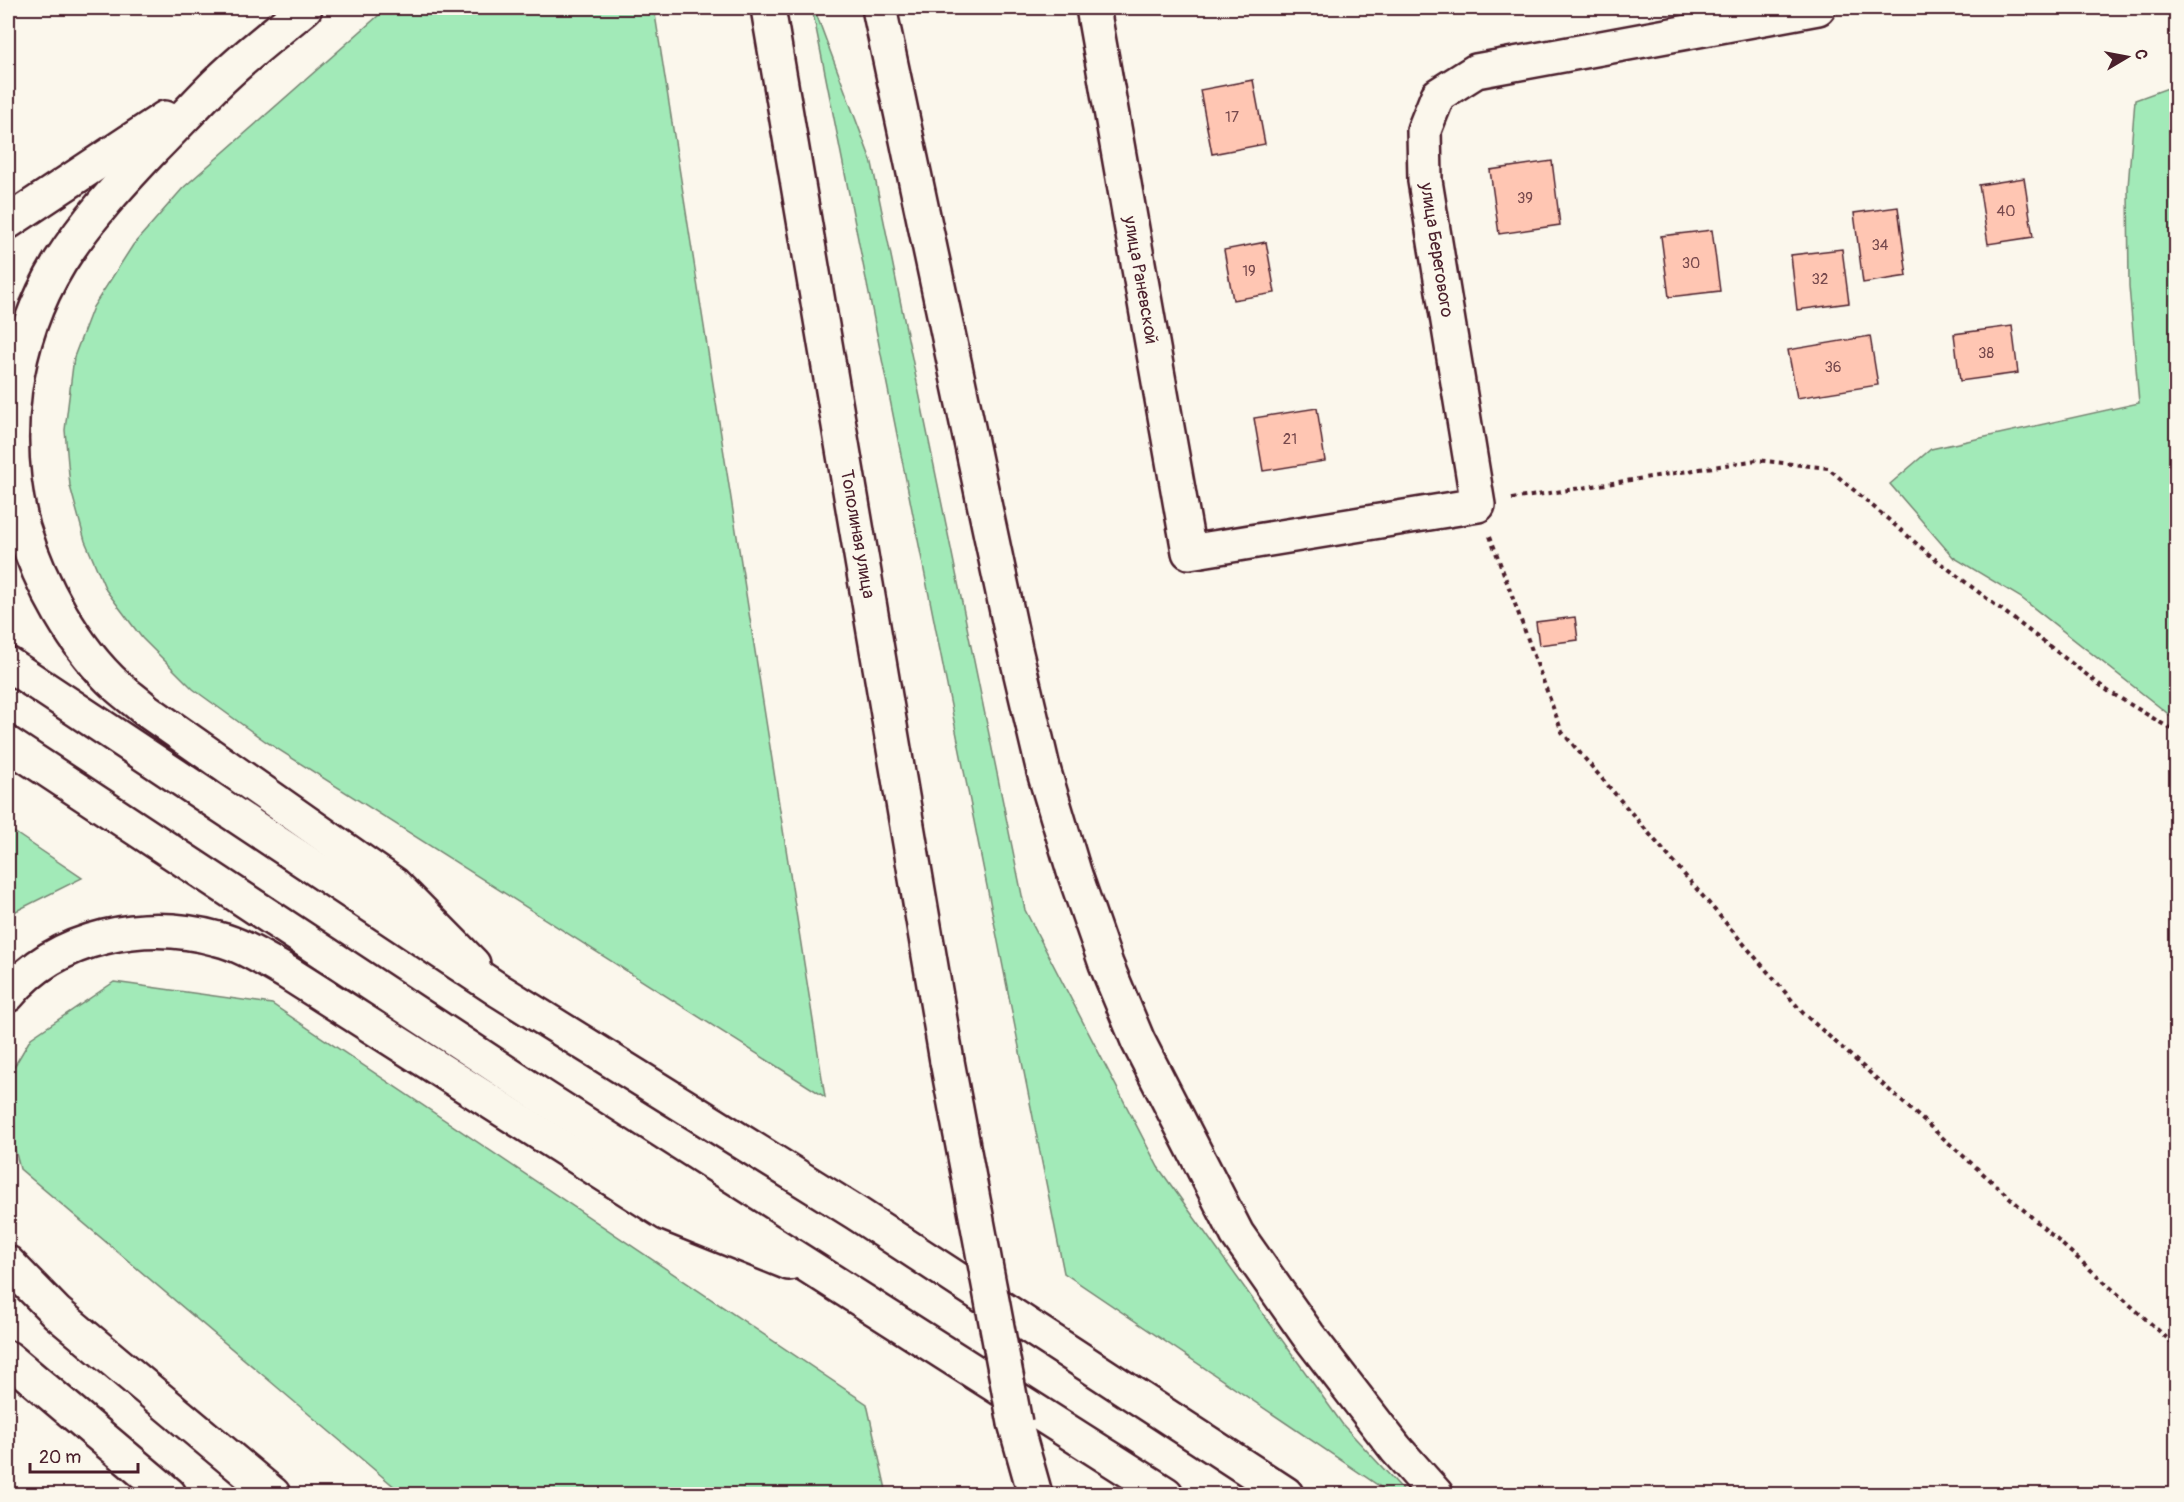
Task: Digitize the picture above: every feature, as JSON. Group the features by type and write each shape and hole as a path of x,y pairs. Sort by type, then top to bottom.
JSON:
{"main road":[{"path":"305,8 216,84 114,191 60,262 28,325 12,396 9,437 11,468 19,512 29,548 45,585 70,629 117,686 146,710 394,884 500,991"},
{"name":"Тополиная улица","path":"768,8 947,1061 1015,1423"},
{"path":"879,8 1015,649 1044,772 1075,875 1106,964 1138,1041 1237,1234 1308,1335 1396,1449 1436,1494"},
{"name":"улица Раневской","path":"1093,8 1189,552 1478,505"},
{"name":"улица Берегового","path":"1478,505 1425,181 1424,130 1438,94 1476,71 1818,8"},
{"path":"8,222 216,84"},
{"path":"8,664 500,991 856,1213 1286,1494"},
{"path":"8,744 543,1096 1166,1494"},
{"path":"8,995 18,982 40,965 64,951 94,939 160,930 220,939 288,973 667,1215 829,1279"},
{"path":"8,1263 57,1313 273,1494"},
{"path":"8,1358 169,1494"},
{"path":"1015,1423 1026,1494"},
{"path":"1015,1423 1035,1494"}],"path":[{"path":"2176,732 2108,690 1930,555 1828,468 1757,460 1478,505 1562,732 1803,1013 2176,1346"}],"green space":[{"path":"387,8 654,8 825,1097 265,741 193,689 142,638 106,590 85,541 70,486 65,430 74,357 93,307 133,245 183,188"},
{"path":"812,8 814,8 872,163 1025,910 1158,1167 1343,1425 1407,1494 1391,1494 1064,1273"},
{"path":"2176,85 2176,720 2020,597 1953,557 1890,484 1931,449 2139,403 2129,286 2128,187 2135,100"},
{"path":"8,828 82,878 8,915"},
{"path":"114,982 272,1004 867,1404 887,1494 403,1494 20,1169 8,1123 8,1077 31,1038"}],"building":[{"path":"1253,80 1265,144 1212,154 1200,90"},
{"path":"1552,161 1560,225 1499,234 1490,170"},
{"path":"2024,178 2033,237 1988,244 1979,185"},
{"path":"1898,207 1907,276 1863,283 1854,213"},
{"path":"1712,230 1720,291 1669,297 1661,236"},
{"path":"1266,242 1275,293 1233,300 1224,250"},
{"path":"1842,249 1849,303 1797,310 1791,255"},
{"path":"2012,326 2018,373 1960,381 1954,334"},
{"path":"1870,336 1878,385 1797,398 1788,350"},
{"path":"1317,408 1325,461 1263,471 1254,418"},
{"path":"1575,617 1578,640 1539,645 1536,622"}]}
